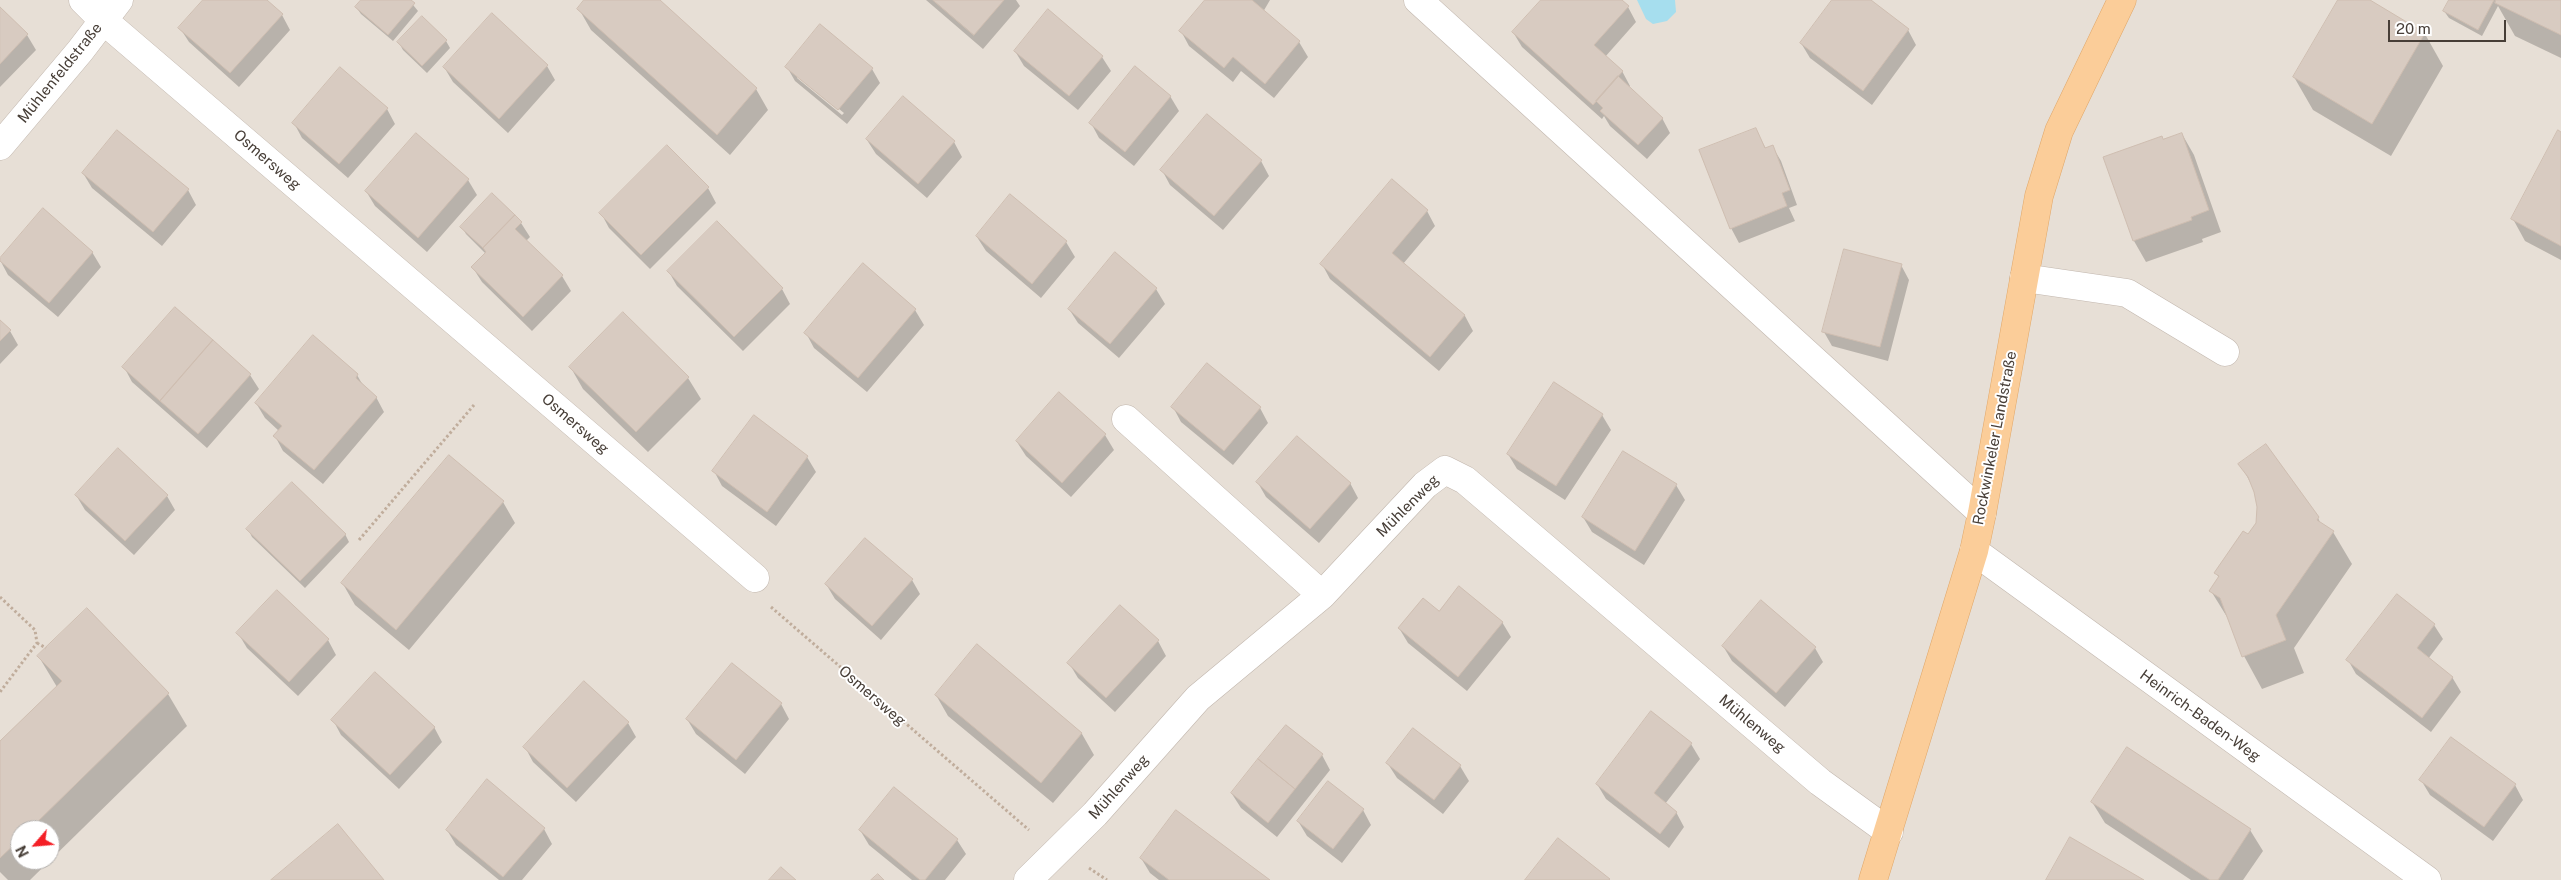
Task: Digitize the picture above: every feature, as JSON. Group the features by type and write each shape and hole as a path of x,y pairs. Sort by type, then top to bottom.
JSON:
{"main road":[{"name":"Rockwinkeler Landstraße","path":"1873,880 1974,551 2039,196 2059,131 2122,0"}],"street":[{"name":"Osmersweg","path":"84,0 111,10 755,578"},
{"path":"1418,0 1982,513"},
{"name":"Mühlenfeldstraße","path":"0,146 80,51 111,10"},
{"path":"2024,278 2127,293 2225,352"},
{"path":"1126,419 1322,595"},
{"name":"Mühlenweg","path":"1028,880 1096,814 1198,698 1322,595 1425,485 1445,470 1465,480 1820,782 1889,832"},
{"name":"Heinrich-Baden-Weg","path":"1974,551 2427,880"}],"path":[{"path":"359,540 474,405"},
{"name":"Osmersweg","path":"755,578 774,611 1037,836 1060,851"},
{"path":"0,597 35,630 37,643 0,692"},
{"path":"37,643 46,648"}],"shaded area":[{"path":"0,0 2561,0 2561,880 0,880"}],"water":[{"path":"1637,0 1675,0 1676,12 1667,21 1653,24 1646,19"}],"building":[{"path":"203,0 267,0 283,14 230,73 178,28"},
{"path":"361,0 411,0 415,3 388,35 355,7"},
{"path":"584,0 660,0 757,88 717,135 577,9"},
{"path":"933,0 1004,0 974,35"},
{"path":"1205,0 1252,0 1300,41 1265,84 1233,57 1224,68 1179,31"},
{"path":"1541,0 1622,0 1629,6 1594,45 1623,71 1593,105 1512,32"},
{"path":"1832,0 1871,0 1909,29 1863,91 1800,43"},
{"path":"2338,0 2370,0 2425,33 2372,124 2293,77"},
{"path":"2449,0 2494,0 2478,30 2443,11"},
{"path":"2496,0 2561,0 2561,35 2495,3"},
{"path":"0,7 28,34 0,64"},
{"path":"1048,9 1103,56 1069,96 1014,51"},
{"path":"492,13 548,65 499,119 443,67"},
{"path":"422,16 447,40 422,66 397,42"},
{"path":"820,24 873,68 838,110 785,67"},
{"path":"1135,66 1171,96 1125,152 1089,123"},
{"path":"340,67 388,108 339,164 292,123"},
{"path":"1618,76 1663,118 1638,145 1600,111 1603,108 1596,101"},
{"path":"903,96 955,141 918,184 866,139"},
{"path":"1207,114 1262,160 1214,216 1160,170"},
{"path":"1756,128 1765,148 1773,145 1790,190 1782,193 1787,206 1730,229 1699,150"},
{"path":"117,130 189,189 153,232 82,173"},
{"path":"2558,130 2561,132 2561,246 2511,219"},
{"path":"416,133 469,179 418,238 365,191"},
{"path":"2182,133 2209,210 2191,217 2192,220 2133,241 2103,157 2162,136 2163,139"},
{"path":"667,145 709,187 641,255 599,213"},
{"path":"1392,179 1428,210 1392,253 1465,315 1430,357 1320,264"},
{"path":"492,193 515,215 483,248 460,227"},
{"path":"1010,194 1067,241 1032,284 976,236"},
{"path":"43,208 93,252 49,303 0,261 0,258"},
{"path":"515,215 522,222 515,229 563,275 523,317 471,267 486,252 483,248"},
{"path":"717,221 783,288 734,337 667,271"},
{"path":"1844,249 1902,264 1880,347 1822,332"},
{"path":"1115,252 1157,288 1110,344 1068,309"},
{"path":"863,263 916,309 858,378 804,333"},
{"path":"175,307 213,340 160,401 122,367"},
{"path":"623,312 689,377 636,432 569,367"},
{"path":"0,320 11,330 0,341"},
{"path":"313,335 358,374 356,378 377,397 314,470 273,436 282,426 255,403"},
{"path":"213,340 251,374 198,434 160,401"},
{"path":"1207,363 1261,407 1224,451 1171,407"},
{"path":"1554,382 1603,414 1556,486 1507,454"},
{"path":"1059,392 1106,434 1062,483 1016,441"},
{"path":"754,415 808,456 767,512 712,471"},
{"path":"1297,436 1351,483 1310,529 1256,482"},
{"path":"2266,444 2319,517 2317,520 2334,531 2276,615 2286,640 2242,657 2220,598 2209,591 2219,576 2214,573 2243,531 2248,534 2256,523 2257,507 2254,492 2248,477 2238,464"},
{"path":"118,448 168,495 125,541 75,495"},
{"path":"1623,451 1677,484 1635,551 1582,517"},
{"path":"449,455 504,501 396,630 341,583"},
{"path":"292,482 346,534 300,581 246,529"},
{"path":"865,538 913,579 872,626 825,584"},
{"path":"1459,586 1503,622 1458,677 1398,628 1423,598 1439,611"},
{"path":"277,590 329,639 289,682 236,633"},
{"path":"2397,594 2435,624 2417,648 2453,677 2422,718 2346,660"},
{"path":"1761,600 1816,647 1776,693 1722,646"},
{"path":"1120,605 1159,640 1106,698 1067,663"},
{"path":"87,608 169,693 39,820 10,820 10,848 0,858 0,741 62,681 37,656"},
{"path":"977,644 1082,733 1041,783 935,695"},
{"path":"732,663 782,703 736,760 686,719"},
{"path":"375,672 435,727 390,775 331,720"},
{"path":"584,681 629,722 567,788 523,747"},
{"path":"1651,711 1692,743 1654,793 1677,812 1660,834 1596,784"},
{"path":"1286,725 1323,754 1295,789 1258,759"},
{"path":"1413,728 1461,765 1434,800 1386,763"},
{"path":"2451,737 2516,784 2484,827 2419,780"},
{"path":"2127,747 2251,829 2218,880 2210,880 2091,802"},
{"path":"1258,759 1295,789 1268,823 1231,793"},
{"path":"487,779 545,828 503,877 446,830"},
{"path":"1328,781 1364,809 1333,849 1297,821"},
{"path":"894,787 958,839 925,880 920,880 859,830"},
{"path":"1176,810 1270,880 1169,880 1140,858"},
{"path":"338,824 384,880 271,880"},
{"path":"2070,837 2144,880 2046,880"},
{"path":"1558,838 1610,879 1525,880"},
{"path":"781,867 796,880 769,880"},
{"path":"878,874 884,880 871,880"}]}
